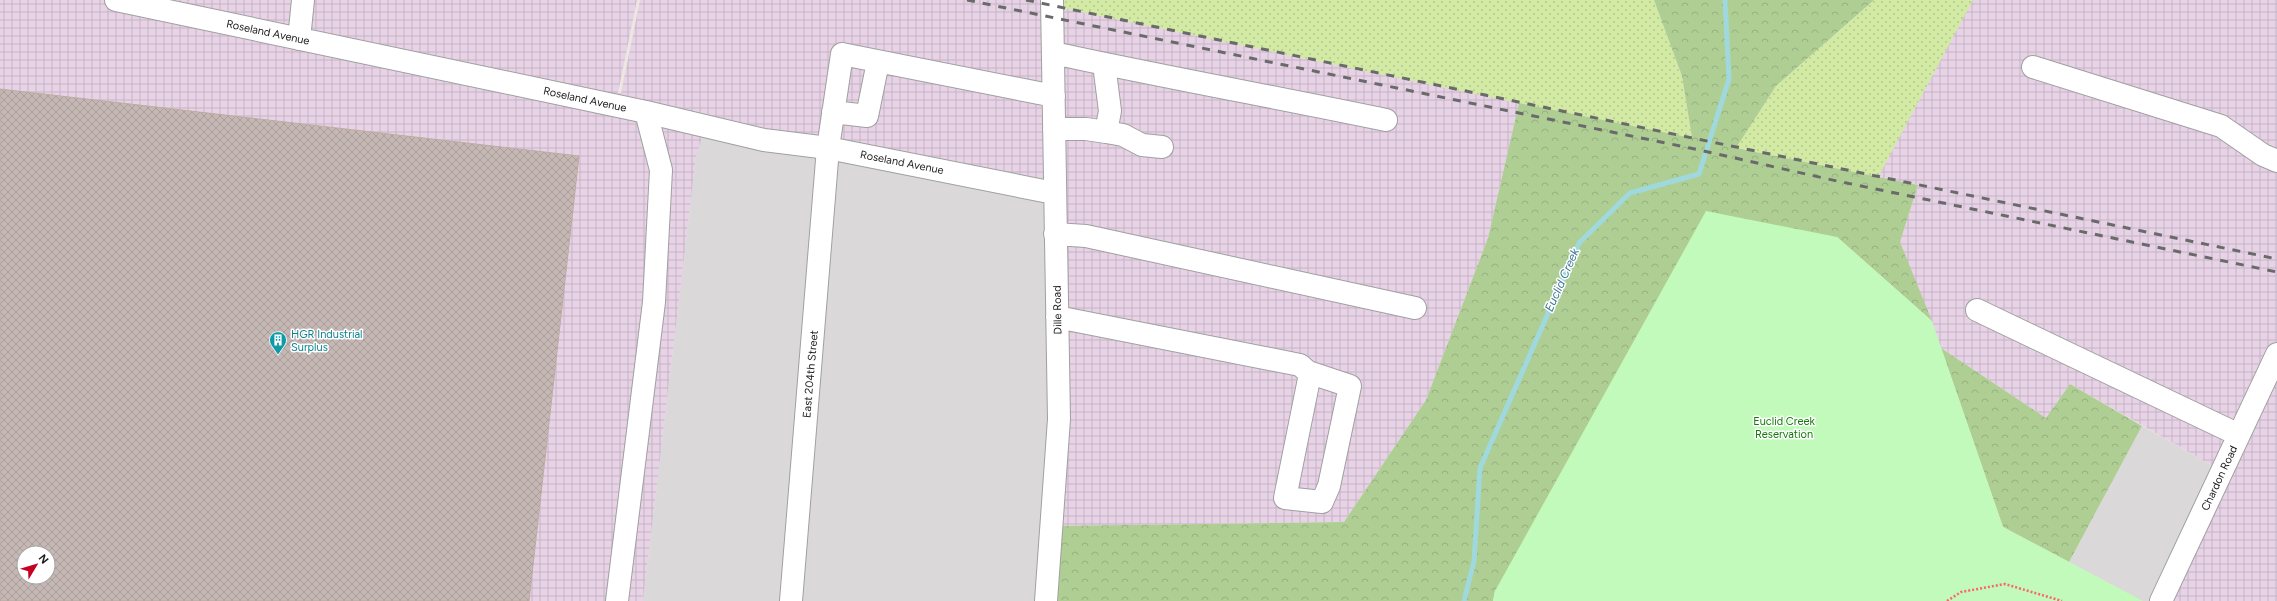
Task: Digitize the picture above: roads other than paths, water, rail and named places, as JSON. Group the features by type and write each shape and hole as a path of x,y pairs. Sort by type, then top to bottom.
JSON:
{"street":[{"name":"Roseland Avenue","path":"116,0 646,112 764,140 828,148 1054,193"},
{"path":"299,39 304,0"},
{"name":"Dille Road","path":"1046,601 1059,419 1052,9"},
{"path":"1053,53 1386,120"},
{"name":"East 204th Street","path":"791,601 828,148 842,54 878,62"},
{"path":"833,112 867,116 878,62 1054,96"},
{"path":"1104,64 1110,111 1106,132"},
{"path":"2033,67 2221,126 2263,155 2277,161"},
{"path":"617,601 654,302 661,170 646,112"},
{"path":"1054,129 1086,129 1106,132 1123,135 1142,145 1162,147"},
{"path":"1055,234 1086,236 1415,308"},
{"path":"1977,310 2239,436"},
{"path":"1057,317 1300,365 1308,372 1350,386 1329,486 1322,502 1285,498 1309,379 1308,372"},
{"name":"Chardon Road","path":"2162,601 2277,355"}],"waterway":[{"name":"Euclid Creek","path":"1464,601 1474,561 1480,468 1579,243 1630,193 1699,174 1729,79 1725,0"}],"railway":[{"path":"967,0 1690,148 1837,181 2277,272"},
{"path":"1026,0 2277,259"}],"place":[{"name":"HGR Industrial Surplus","path":"278,355"}],"park label":[{"name":"Euclid Creek Reservation","path":"1784,427"}]}
